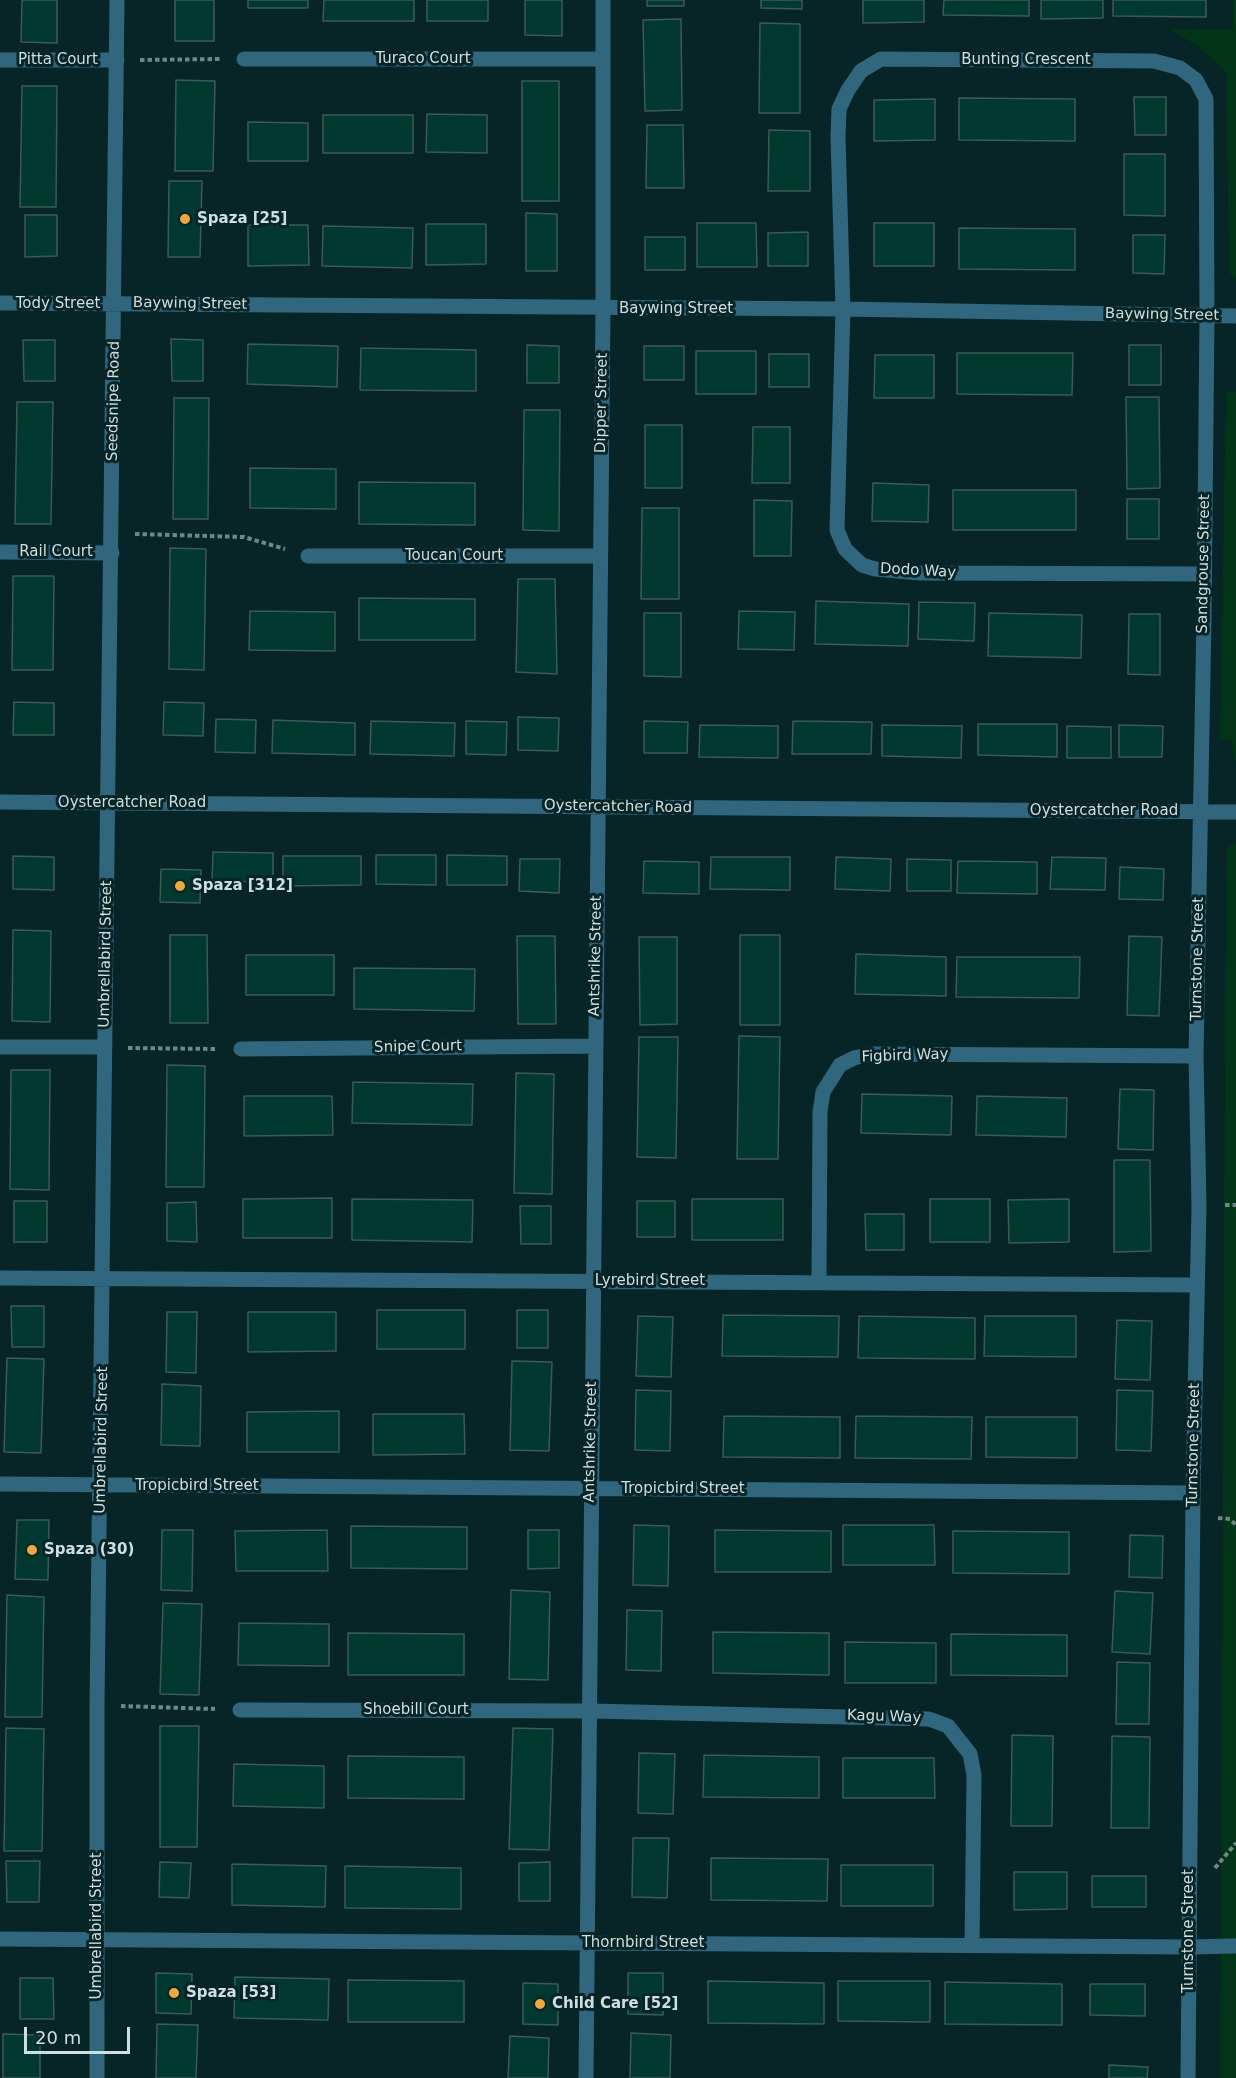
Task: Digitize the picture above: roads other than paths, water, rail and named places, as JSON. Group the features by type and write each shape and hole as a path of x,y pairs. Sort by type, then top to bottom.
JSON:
{"street":[{"name":"Seedsnipe Road","path":"109,802 117,0"},
{"name":"Dipper Street","path":"598,807 603,308 603,0"},
{"name":"Turaco Court","path":"244,59 603,59"},
{"name":"Bunting Crescent","path":"843,309 839,109 861,71 880,59 1154,61 1180,68 1196,80 1206,99 1207,316"},
{"name":"Pitta Court","path":"0,60 117,60"},
{"name":"Tody Street","path":"0,303 115,304"},
{"name":"Baywing Street","path":"115,304 843,309 1236,316"},
{"name":"Dodo Way","path":"843,309 837,530 845,549 862,565 875,569 920,573 1204,574"},
{"name":"Sandgrouse Street","path":"1201,812 1207,316"},
{"name":"Rail Court","path":"0,552 112,552"},
{"name":"Toucan Court","path":"308,556 599,556"},
{"name":"Oystercatcher Road","path":"0,802 1236,812"},
{"name":"Umbrellabird Street","path":"97,2078 97,1706 109,802"},
{"name":"Antshrike Street","path":"586,2078 598,807"},
{"name":"Turnstone Street","path":"1188,2078 1192,1493 1199,1206 1196,1056 1201,812"},
{"name":"Snipe Court","path":"242,1049 595,1046"},
{"path":"0,1047 105,1047"},
{"name":"Figbird Way","path":"819,1282 820,1112 823,1092 840,1065 854,1058 872,1054 1196,1056"},
{"name":"Lyrebird Street","path":"0,1278 1196,1285"},
{"name":"Tropicbird Street","path":"0,1484 1192,1493"},
{"name":"Shoebill Court","path":"240,1710 591,1711"},
{"name":"Kagu Way","path":"591,1711 911,1718 929,1719 948,1726 970,1754 974,1775 972,1946"},
{"name":"Thornbird Street","path":"0,1939 1236,1946"}],"place":[{"name":"Spaza [25]","path":"185,219"},
{"name":"Spaza [312]","path":"180,886"},
{"name":"Spaza (30)","path":"32,1550"},
{"name":"Spaza [53]","path":"174,1993"},
{"name":"Child Care [52]","path":"540,2004"}]}
